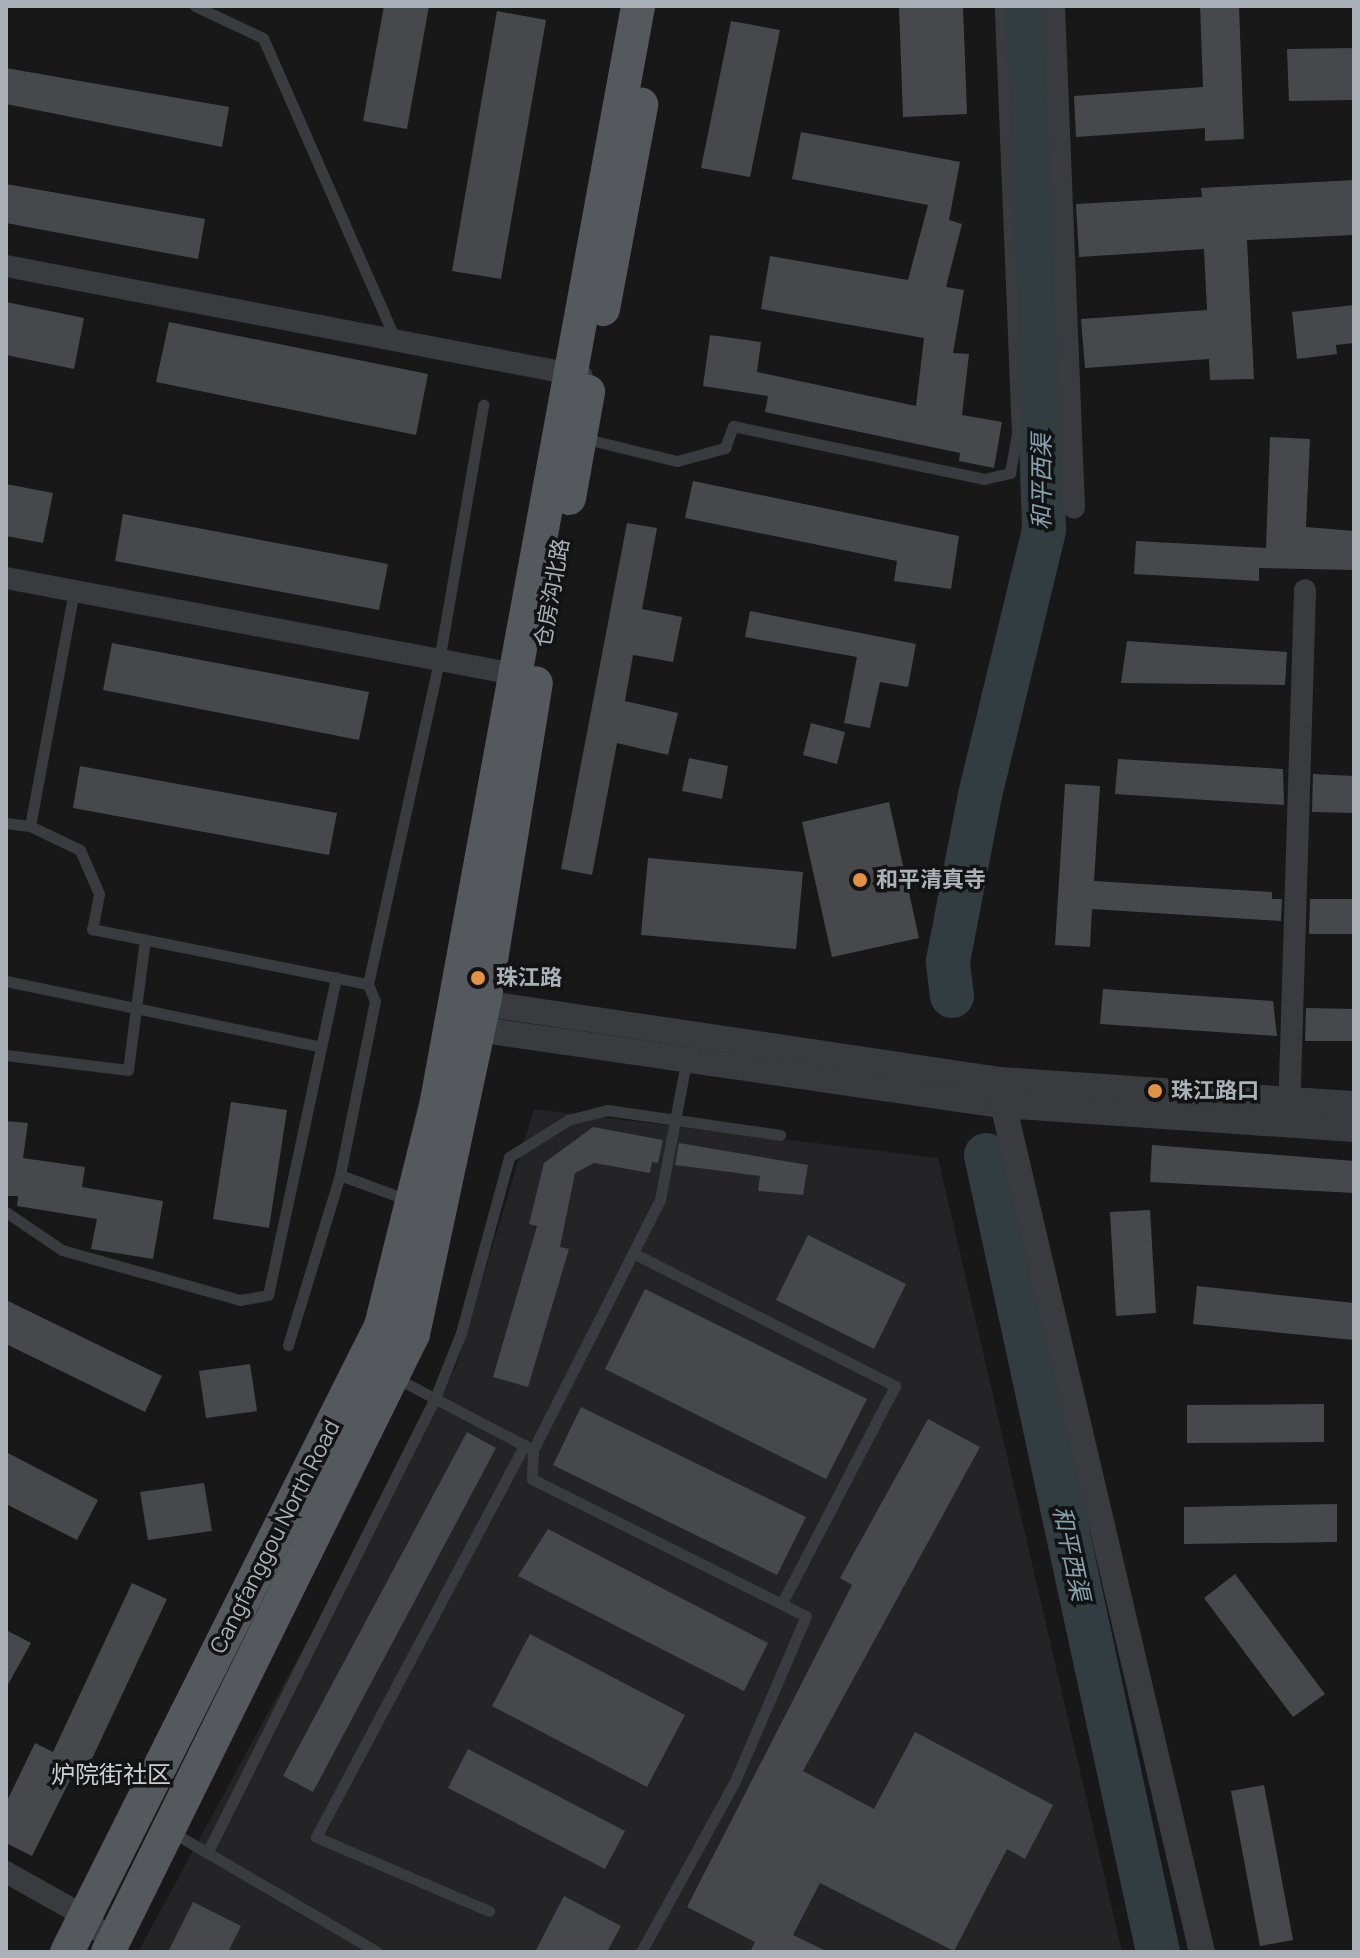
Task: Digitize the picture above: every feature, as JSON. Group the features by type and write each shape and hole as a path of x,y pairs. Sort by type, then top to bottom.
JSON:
{"main road":[{"name":"仓房沟北路","path":"412,1201 467,1014 580,438 580,375 638,6"},
{"name":"仓房沟北路","path":"467,1014 514,674 660,6"},
{"name":"Cangfanggou North Road","path":"110,1947 413,1334 467,1014"},
{"name":"Cangfanggou North Road","path":"67,1952 381,1326 412,1201"}],"street":[{"path":"1054,6 1074,508"},
{"path":"6,266 580,375"},
{"path":"6,578 514,674"},
{"path":"1289,1112 1305,590"},
{"path":"467,1014 686,1062 1000,1092 1289,1112 1354,1129"},
{"path":"467,1014 1000,1092"},
{"path":"1000,1092 1202,1952"},
{"path":"1289,1112 1354,1104"},
{"path":"6,1872 84,1916 110,1947"}],"lane":[{"path":"195,6 263,38 395,339"},
{"path":"580,438 664,462 725,448 733,426 984,479 1010,473 1017,435 1000,6"},
{"path":"288,1345 340,1175 375,1001 368,984 439,661 483,405"},
{"path":"30,826 74,591"},
{"path":"6,823 30,826 80,850 99,894 92,929 368,984"},
{"path":"6,1055 128,1070 145,939"},
{"path":"6,1212 62,1250 240,1300 268,1295 336,977"},
{"path":"6,981 321,1047"},
{"path":"489,1911 316,1837 635,1254 660,1200 686,1062"},
{"path":"207,1853 435,1398 461,1333 509,1157 568,1120 607,1110 780,1135"},
{"path":"340,1175 412,1201"},
{"path":"635,1254 895,1386 782,1603"},
{"path":"393,1377 529,1448"},
{"path":"529,1448 532,1479 806,1616 735,1781 641,1952"},
{"path":"168,1829 377,1952"}],"shaded area":[{"path":"534,1109 938,1158 1122,1952 138,1952 456,1367"}],"building":[{"path":"384,6 429,6 407,129 363,121"},
{"path":"899,6 963,6 967,114 903,117"},
{"path":"1200,6 1239,6 1244,139 1205,141 1205,128 1076,137 1074,96 1203,87"},
{"path":"497,11 546,20 501,279 452,271"},
{"path":"731,21 780,30 750,177 701,168"},
{"path":"1354,48 1354,100 1289,101 1287,49"},
{"path":"6,68 229,107 222,147 6,104"},
{"path":"801,132 960,162 949,220 962,224 946,287 964,290 953,353 969,354 962,415 1002,422 994,468 959,461 960,453 765,412 768,396 703,386 710,335 761,342 757,372 916,406 924,338 761,309 770,256 908,280 928,205 792,179"},
{"path":"1354,180 1354,235 1247,240 1254,379 1210,380 1209,359 1085,368 1081,319 1207,310 1204,249 1079,257 1076,204 1202,197 1201,188"},
{"path":"6,184 205,219 198,259 6,223"},
{"path":"6,302 84,318 74,369 6,355"},
{"path":"1354,305 1354,343 1336,345 1337,354 1297,359 1292,312"},
{"path":"169,322 428,374 416,435 156,382"},
{"path":"1270,437 1310,439 1306,527 1354,531 1354,570 1259,568 1259,581 1134,574 1136,541 1266,548"},
{"path":"693,481 959,536 951,589 894,581 897,561 685,518"},
{"path":"6,484 53,493 43,543 6,536"},
{"path":"123,514 388,564 379,610 115,561"},
{"path":"627,523 657,528 642,609 682,617 673,662 633,655 625,701 678,713 668,755 617,743 592,875 561,869"},
{"path":"750,611 916,644 908,687 880,682 870,728 844,723 857,657 745,637"},
{"path":"1127,641 1287,652 1285,685 1121,683"},
{"path":"112,643 369,692 359,740 103,690"},
{"path":"811,723 845,732 837,764 803,755"},
{"path":"689,758 728,766 722,799 682,791"},
{"path":"1118,759 1283,769 1284,805 1115,794"},
{"path":"80,766 337,813 329,855 73,808"},
{"path":"1313,774 1354,776 1354,813 1312,812"},
{"path":"1065,784 1100,786 1094,881 1272,892 1272,899 1282,899 1281,921 1092,909 1090,947 1055,945"},
{"name":"和平清真寺","path":"889,802 919,938 832,957 802,822"},
{"path":"648,858 803,872 796,949 641,935"},
{"path":"1310,899 1354,899 1354,934 1309,934"},
{"path":"1103,989 1273,1001 1277,1036 1100,1024"},
{"path":"1306,1008 1354,1009 1354,1041 1305,1041"},
{"path":"231,1102 287,1110 269,1228 213,1219"},
{"path":"6,1121 28,1123 23,1158 85,1167 82,1187 163,1201 153,1259 91,1249 97,1219 17,1206 18,1196 6,1196"},
{"path":"593,1127 663,1140 658,1163 652,1162 650,1173 594,1163 575,1173 560,1247 569,1249 528,1387 493,1377 537,1226 529,1224 544,1163"},
{"path":"679,1143 808,1165 803,1195 758,1191 760,1176 675,1165"},
{"path":"1152,1145 1354,1161 1354,1193 1150,1182"},
{"path":"1150,1210 1156,1313 1116,1316 1110,1212"},
{"path":"808,1235 906,1284 874,1349 776,1300"},
{"path":"1197,1286 1354,1303 1354,1340 1193,1324"},
{"path":"645,1289 867,1399 826,1479 605,1369"},
{"path":"6,1300 162,1376 145,1412 6,1344"},
{"path":"250,1364 257,1411 206,1418 199,1371"},
{"path":"1324,1404 1324,1442 1187,1443 1187,1405"},
{"path":"581,1407 806,1517 777,1575 553,1465"},
{"path":"928,1419 980,1447 803,1771 874,1809 915,1732 1053,1805 1025,1859 1007,1849 954,1951 820,1883 793,1935 828,1952 750,1952 755,1942 687,1907 852,1585 840,1578"},
{"path":"467,1432 496,1448 313,1792 283,1776"},
{"path":"6,1452 98,1500 77,1540 6,1504"},
{"path":"204,1483 212,1531 148,1540 140,1492"},
{"path":"1337,1504 1337,1542 1184,1544 1184,1507"},
{"path":"548,1529 768,1643 744,1691 518,1576"},
{"path":"1235,1574 1325,1694 1293,1717 1204,1598"},
{"path":"132,1583 167,1599 89,1765 80,1760 32,1856 6,1843 6,1803 35,1743 53,1752"},
{"path":"6,1630 31,1643 6,1688"},
{"path":"530,1634 685,1715 647,1787 492,1706"},
{"path":"468,1749 625,1831 605,1869 448,1788"},
{"path":"1264,1785 1293,1940 1260,1946 1231,1791"},
{"path":"564,1896 621,1926 607,1952 535,1952"},
{"path":"193,1902 241,1926 228,1952 168,1952"}],"waterway":[{"name":"和平西渠","path":"952,996 948,961 980,795 1044,530 1027,6"},
{"name":"和平西渠","path":"986,1155 1158,1952"}],"place":[{"name":"和平清真寺","path":"860,880"},
{"name":"珠江路","path":"478,978"},
{"name":"珠江路口","path":"1155,1091"}],"district":[{"name":"炉院街社区","path":"111,1774"}]}
